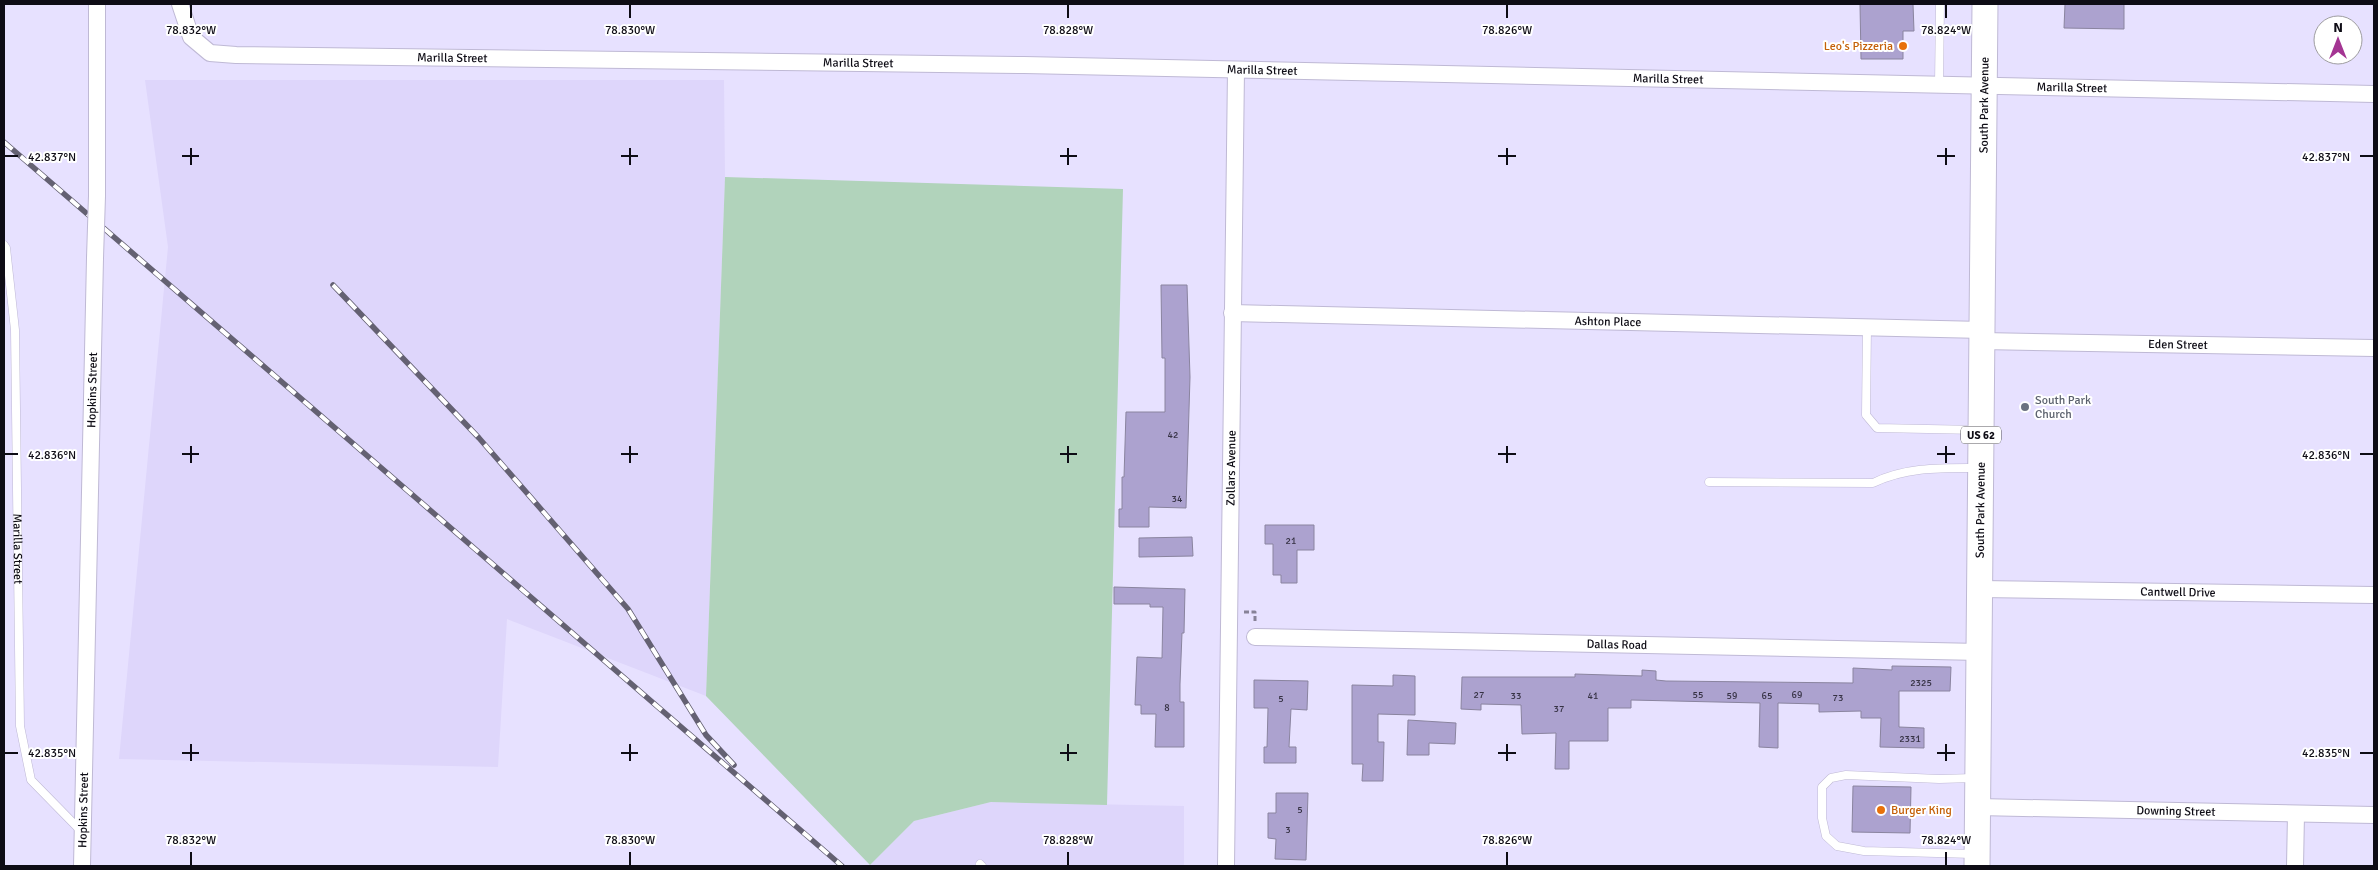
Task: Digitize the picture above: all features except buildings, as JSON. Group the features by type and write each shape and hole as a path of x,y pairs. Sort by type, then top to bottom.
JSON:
{"main road":[{"name":"South Park Avenue","path":"1977,860 1985,4"}],"street":[{"name":"Hopkins Street","path":"82,866 97,196 97,4"},
{"name":"Marilla Street","path":"180,4 191,37 210,52 236,55 1236,70 2374,94"},
{"name":"Zollars Avenue","path":"1226,866 1236,70"},
{"name":"Ashton Place","path":"1232,313 1868,327 1982,336"},
{"name":"Eden Street","path":"1982,336 2374,348"},
{"name":"Cantwell Drive","path":"1980,589 2374,595"},
{"name":"Dallas Road","path":"1255,637 1980,652"},
{"name":"Downing Street","path":"1978,807 2374,815"},
{"path":"2295,866 2296,814"}],"lane":[{"path":"1939,85 1940,4"},
{"name":"Marilla Street","path":"4,245 6,248 15,330 20,726 31,780 82,832"},
{"path":"1868,327 1866,415 1877,428 1982,430"},
{"path":"1709,482 1873,483 1889,475 1923,468 1981,468"},
{"path":"1977,860 1864,851 1837,846 1826,836 1822,818 1822,787 1832,778 1846,775 1939,779 1978,778"}],"path":[{"path":"1229,612 1255,612 1255,637"}],"shaded area":[{"path":"145,80 724,80 725,177 706,696 507,619 498,767 119,759 168,247"},
{"path":"991,802 1184,806 1184,866 870,865 914,821"}],"green space":[{"path":"725,177 1123,189 1107,805 991,802 914,821 870,865 706,696"}],"railway":[{"path":"4,142 842,866"},
{"path":"333,285 479,438 628,609 706,735 734,765"}],"place":[{"name":"Leo's Pizzeria","path":"1903,46"},
{"name":"South Park Church","path":"2025,407"},
{"name":"Burger King","path":"1881,810"}]}
